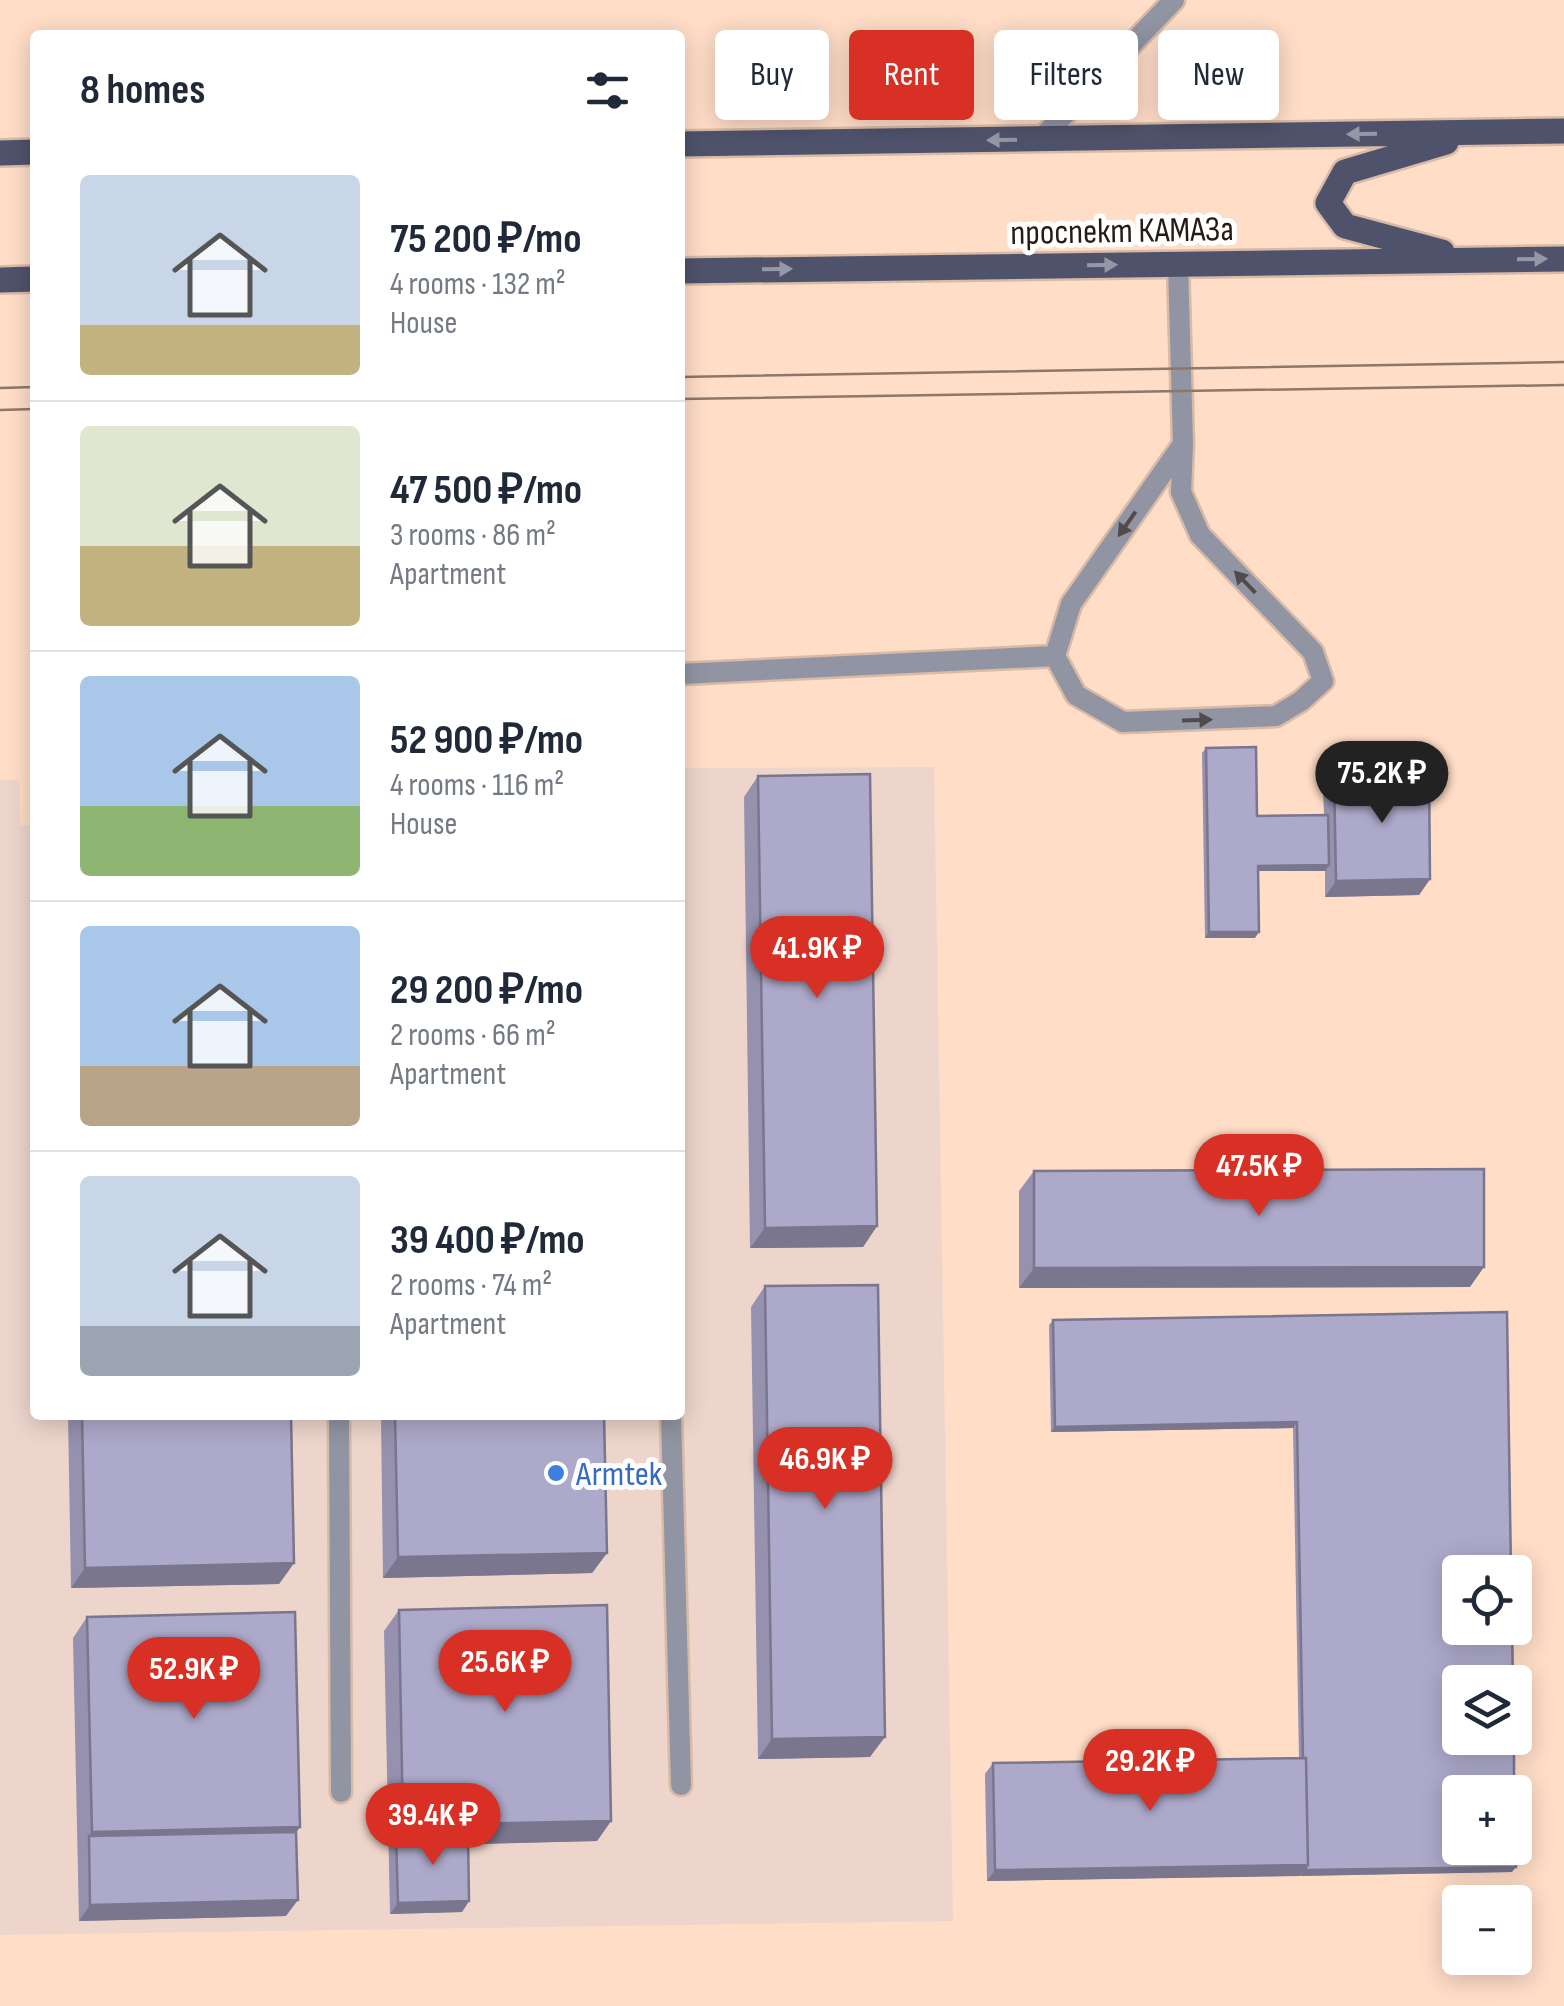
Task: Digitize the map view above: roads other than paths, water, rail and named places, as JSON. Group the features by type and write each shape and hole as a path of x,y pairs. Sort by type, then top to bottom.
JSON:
{"main road":[{"path":"685,144 1564,131"},
{"path":"1470,260 1344,226 1328,203 1345,172 1480,132"},
{"path":"0,153 30,152"},
{"name":"проспект КАМАЗа","path":"685,270 1564,259"},
{"path":"0,280 30,279"}],"lane":[{"path":"1040,140 1174,0"},
{"path":"1178,264 1183,444 1180,492 1200,535 1312,652 1323,682 1301,702 1276,716 1123,722 1076,695 1055,656 1072,604 1183,444"},
{"path":"685,674 1055,656"},
{"path":"339,1420 341,1792"},
{"path":"671,1420 681,1785"}],"tram line":[{"path":"685,377 1564,362"},
{"path":"685,399 1564,385"},
{"path":"0,388 30,387"},
{"path":"0,410 30,409"}],"place":[{"name":"Armtek","path":"556,1473"}]}
